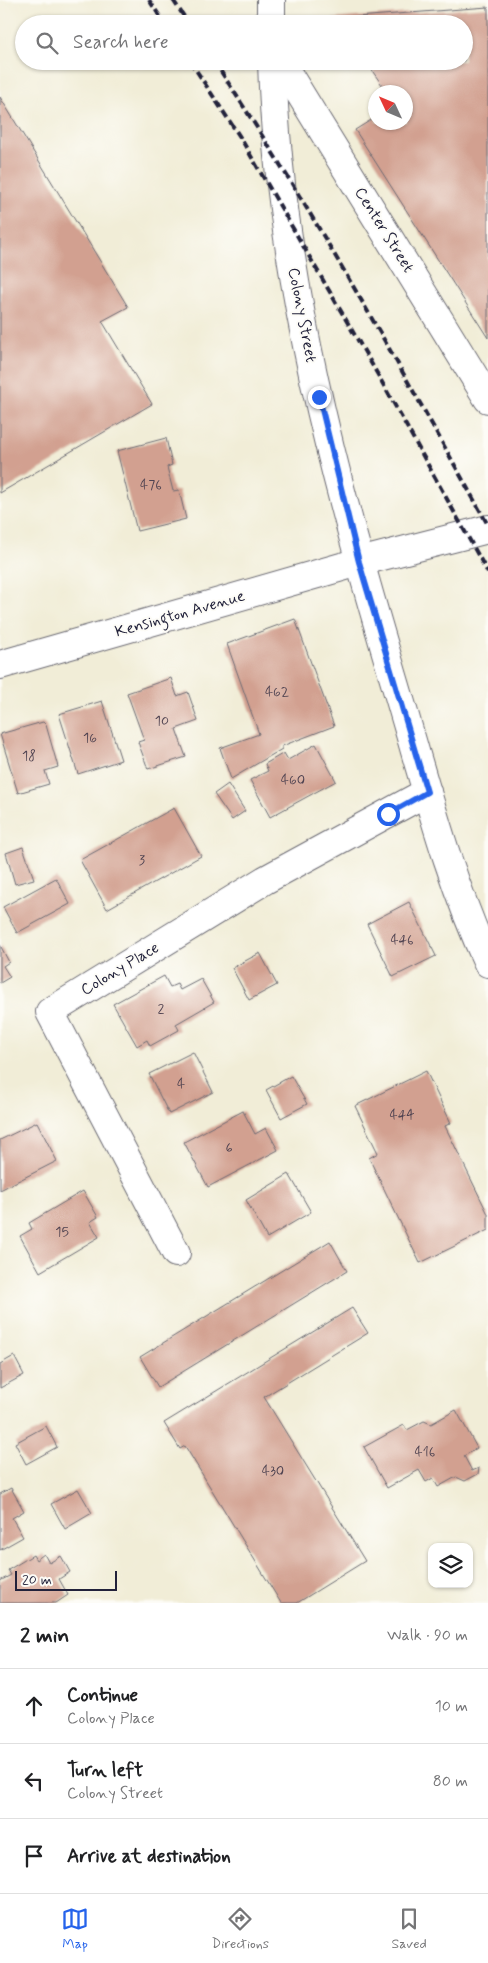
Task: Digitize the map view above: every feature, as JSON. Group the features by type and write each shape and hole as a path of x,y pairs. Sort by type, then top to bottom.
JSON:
{"main road":[{"path":"271,0 271,15"},
{"name":"Colony Street","path":"272,70 273,111 283,211 299,306 319,397 359,562 427,792 455,880 488,964"},
{"name":"Center Street","path":"286,70 488,399"},
{"name":"Kensington Avenue","path":"1,663 359,562 488,529"},
{"name":"Colony Place","path":"176,1253 50,1012 265,880 427,792"}],"building":[{"path":"488,7 488,338 355,130 368,122 368,130 413,130 413,85 382,85 372,70 473,70 473,15 383,15"},
{"path":"0,97 128,307 102,321 152,404 0,493"},
{"path":"166,438 172,465 167,467 173,491 179,490 186,519 137,531 117,451"},
{"path":"295,619 334,726 282,746 282,749 231,779 220,748 259,734 227,644"},
{"path":"171,678 177,696 188,692 198,721 176,729 186,757 148,769 138,742 144,740 127,693"},
{"path":"102,701 121,760 78,774 59,714"},
{"path":"43,722 46,725 58,767 45,771 49,784 18,793 0,734"},
{"path":"316,744 336,781 270,817 250,780 268,771 265,764 284,753 288,760"},
{"path":"228,784 245,811 232,820 214,794"},
{"path":"174,808 201,856 107,909 80,860"},
{"path":"23,847 34,879 15,884 6,853"},
{"path":"56,878 70,904 17,933 3,907"},
{"path":"409,902 436,956 393,977 367,924"},
{"path":"0,945 9,962 3,966 10,977 0,983"},
{"path":"260,953 277,985 249,1000 232,968"},
{"path":"164,976 170,987 177,984 180,990 201,979 214,1002 176,1024 179,1030 150,1046 147,1040 137,1046 113,1004"},
{"path":"193,1052 213,1092 169,1114 149,1074"},
{"path":"426,1071 451,1123 445,1126 488,1214 488,1230 420,1263 369,1158 378,1153 355,1106"},
{"path":"291,1076 307,1104 281,1118 266,1090"},
{"path":"243,1111 255,1134 266,1128 278,1150 208,1187 184,1142"},
{"path":"37,1122 57,1161 0,1190 0,1140"},
{"path":"289,1174 311,1212 267,1238 246,1200"},
{"path":"83,1191 98,1217 90,1222 99,1237 40,1272 20,1236 32,1229 29,1223"},
{"path":"330,1241 347,1271 158,1387 140,1357"},
{"path":"352,1308 368,1333 264,1397 365,1561 297,1603 281,1603 185,1446 180,1449 164,1423"},
{"path":"14,1356 24,1375 0,1388 0,1364"},
{"path":"456,1410 477,1448 464,1456 472,1471 479,1468 478,1474 465,1481 456,1477 438,1487 433,1478 426,1482 419,1470 387,1488 364,1447 404,1425 407,1430 424,1421 431,1424"},
{"path":"46,1426 57,1447 26,1464 15,1443"},
{"path":"11,1488 24,1511 12,1518 23,1537 0,1550 0,1494"},
{"path":"78,1489 92,1513 65,1529 51,1504"},
{"path":"44,1554 49,1563 61,1556 70,1572 59,1579 68,1595 56,1603 0,1603 0,1581 11,1575 8,1570 33,1555 36,1560"}],"railway":[{"path":"149,0 159,15"},
{"path":"173,0 183,15"},
{"path":"196,70 240,137 378,375 488,573"},
{"path":"220,70 321,232 488,525"}],"route":[{"path":"319,397 359,562 427,792 388,814"}]}
